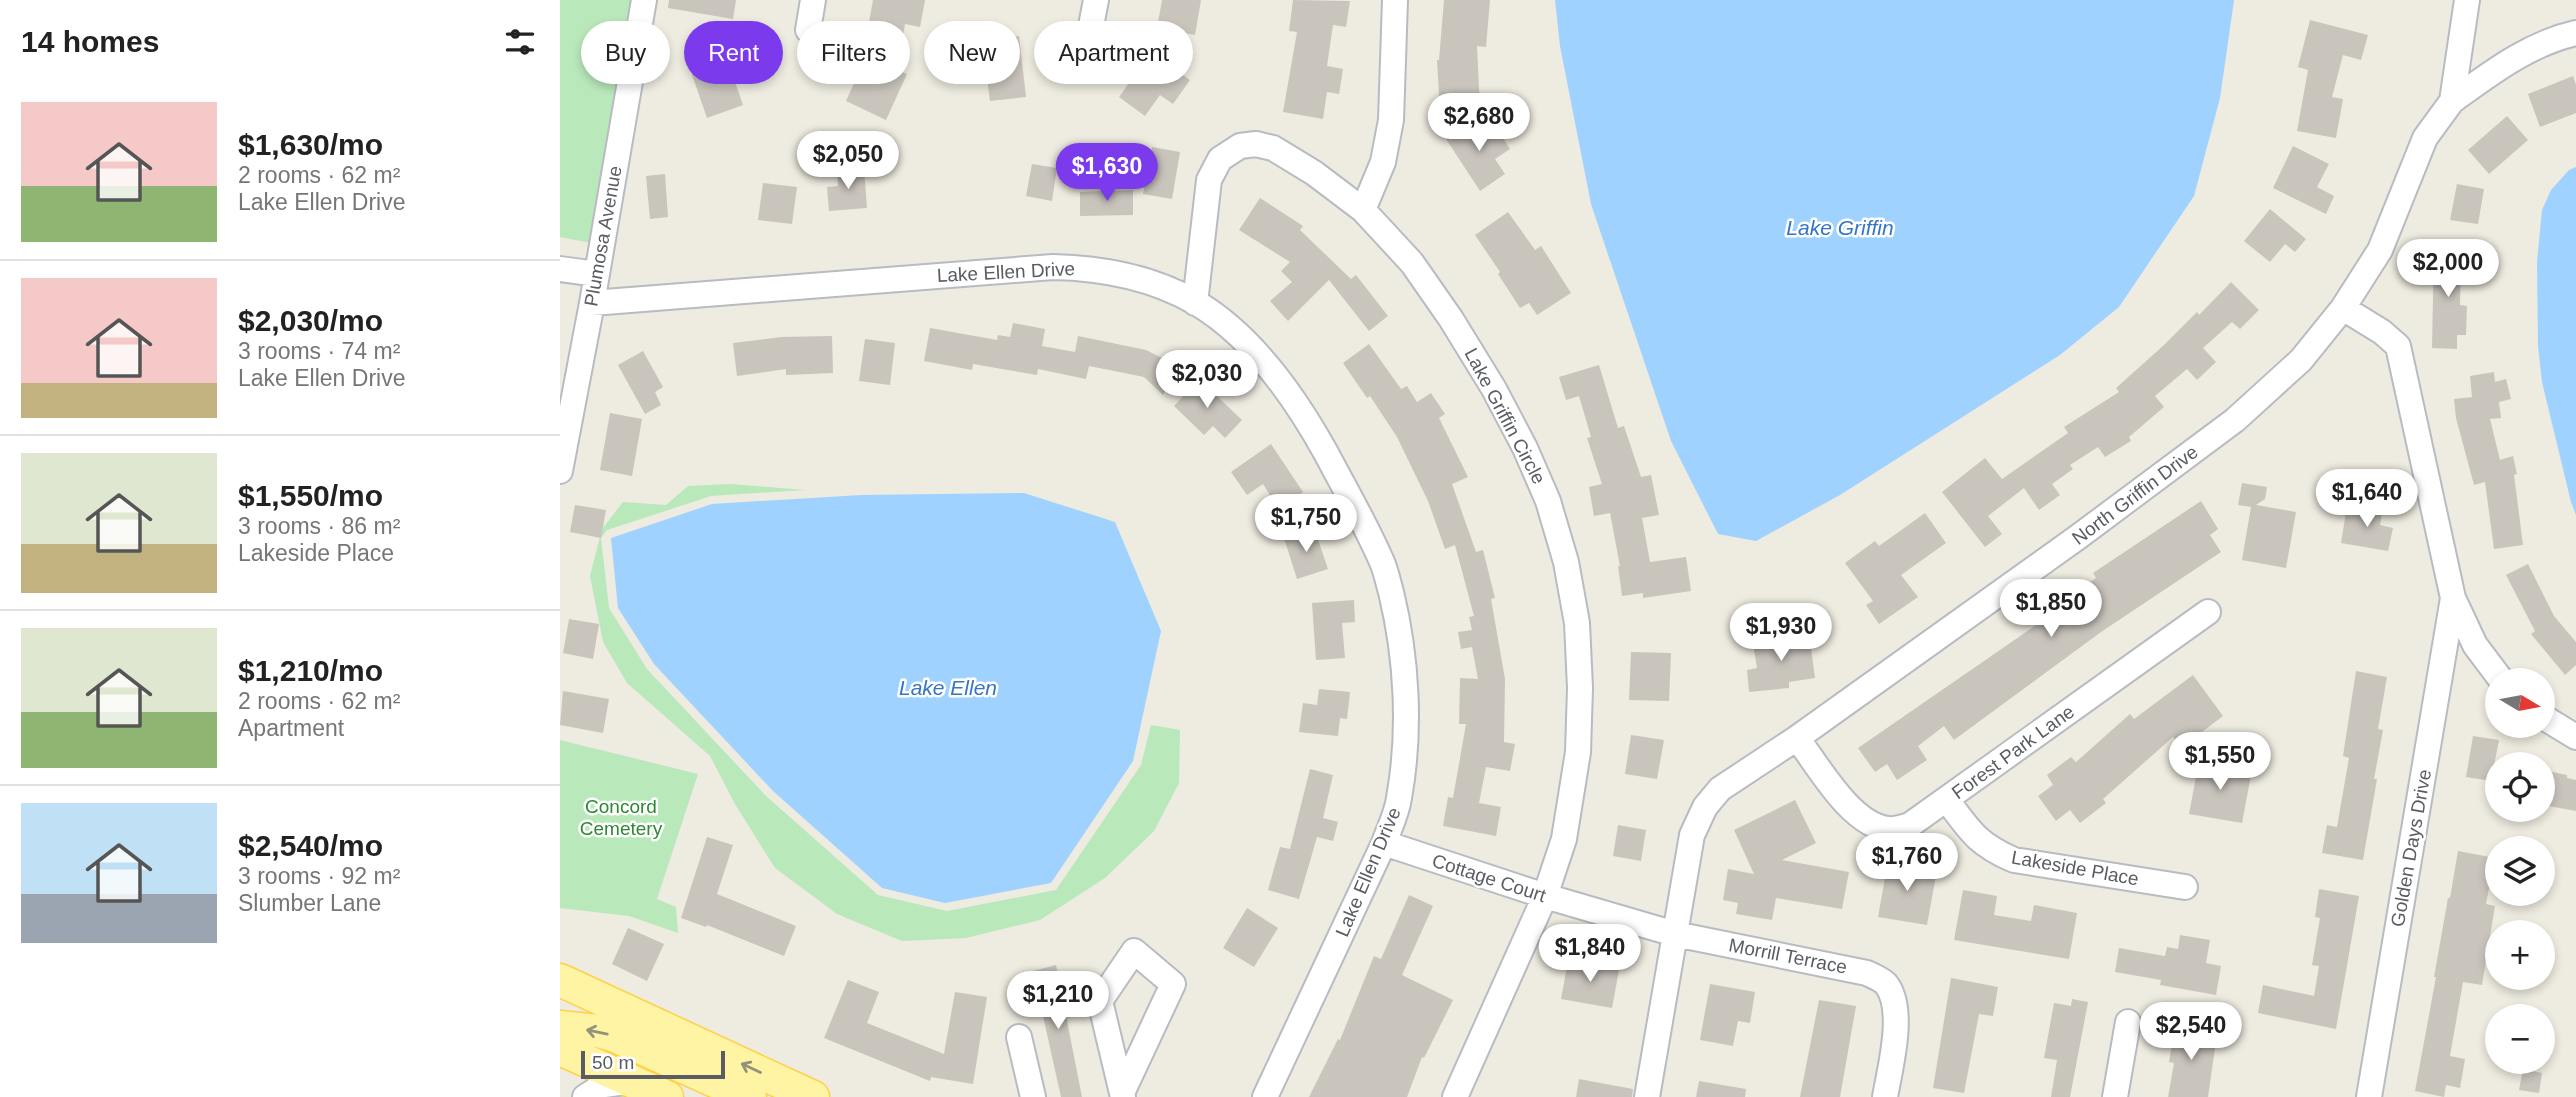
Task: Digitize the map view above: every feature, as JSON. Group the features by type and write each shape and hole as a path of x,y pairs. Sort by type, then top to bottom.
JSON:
{"main road":[{"path":"560,980 813,1097"},
{"path":"560,1027 598,1031 615,1036 750,1097"},
{"path":"560,1049 667,1097"}],"street":[{"name":"Plumosa Avenue","path":"560,471 570,361 592,303 644,0"},
{"path":"810,21 813,0"},
{"path":"1092,21 1096,0"},
{"path":"1363,210 1383,162 1391,120 1395,0"},
{"name":"North Griffin Drive","path":"1647,1097 1692,835 1705,807 1720,789 1797,738 2078,537 2235,420 2301,360 2343,308 2380,250 2425,138 2452,101 2468,0"},
{"path":"2452,101 2506,61 2557,38 2576,33"},
{"name":"Lake Griffin Circle","path":"1195,303 1209,180 1220,159 1240,146 1256,144 1273,148 1314,173 1363,210 1412,263 1451,319 1494,389 1548,500 1566,562 1577,623 1580,688 1578,752 1564,839 1545,896 1455,1097"},
{"name":"Lake Ellen Drive","path":"592,303 1053,267 1089,268 1134,276 1195,303 1238,334 1272,372 1308,422 1383,564 1400,630 1405,750 1399,801 1384,843 1265,1097"},
{"path":"560,269 597,274"},
{"path":"2343,308 2382,332 2398,346 2453,598 2476,645 2493,668"},
{"name":"Golden Days Drive","path":"2369,1097 2453,598"},
{"name":"Forest Park Lane","path":"1797,738 1853,812 1869,824 1891,830 1910,825 2208,612"},
{"path":"2555,724 2576,737"},
{"name":"Lakeside Place","path":"1947,800 1973,836 1991,850 2014,860 2185,887"},
{"name":"Cottage Court","path":"1384,843 1545,896 1675,933"},
{"name":"Morrill Terrace","path":"1675,933 1867,973 1885,983 1892,995 1895,1017 1895,1044 1885,1097"},
{"path":"1134,951 1172,984 1122,1095 1100,1000 1134,951"},
{"path":"2115,1097 2128,1022"},
{"path":"1019,1037 1033,1097"},
{"path":"585,1097 604,1085 632,1081"}],"green space":[{"path":"560,0 644,0 640,21 581,21 581,84 630,84 602,245 560,237"},
{"path":"731,484 805,490 711,496 607,530 601,538 609,608 647,669 766,796 878,895 947,911 1056,890 1141,765 1151,725 1180,730 1179,783 1154,831 1105,878 1040,920 966,938 902,941 837,914 775,868 735,804 710,756 627,683 603,642 590,576 602,529 623,502 666,505 688,486"},
{"name":"Concord Cemetery","path":"560,740 698,774 657,899 676,907 678,933 629,916 560,908"}],"water":[{"name":"Lake Griffin","path":"1555,0 2234,0 2220,98 2194,196 2119,307 2060,355 1840,495 1756,541 1718,534 1671,441 1591,204 1560,46"},
{"path":"2576,167 2576,515 2542,382 2538,346 2537,262 2542,210 2551,190 2569,170"},
{"name":"Lake Ellen","path":"1024,493 1115,522 1161,631 1133,761 1051,883 945,903 882,888 773,791 654,664 618,608 611,538 712,504 861,495"}],"building":[{"path":"669,0 736,0 733,19 668,8"},
{"path":"873,0 925,0 920,27 910,25 910,21 869,21"},
{"path":"1162,0 1201,0 1195,35 1193,21 1158,21"},
{"path":"1293,0 1350,1 1346,27 1333,25 1327,66 1343,69 1339,94 1327,92 1323,119 1283,112 1297,32 1289,31"},
{"path":"1444,0 1490,0 1486,47 1477,46 1480,109 1440,111 1437,60"},
{"path":"2310,20 2368,35 2361,60 2343,55 2332,97 2343,99 2336,138 2297,131 2308,70 2298,67"},
{"path":"1020,45 1026,97 990,101 988,84 1020,84"},
{"path":"2573,76 2576,85 2576,113 2540,127 2528,94"},
{"path":"695,84 736,84 743,105 707,118"},
{"path":"854,84 902,84 886,120 846,101"},
{"path":"1128,84 1187,84 1173,104 1160,95 1145,116 1119,97"},
{"path":"1481,116 1482,140 1498,130 1510,149 1495,159 1505,174 1480,191 1446,139"},
{"path":"2507,116 2528,140 2489,174 2468,150"},
{"path":"2293,146 2329,164 2317,187 2334,196 2326,214 2273,188"},
{"path":"1152,147 1180,152 1172,199 1143,194"},
{"path":"1032,164 1057,168 1052,201 1026,196"},
{"path":"864,168 867,208 829,211 827,187 838,186 837,171"},
{"path":"665,174 668,217 650,219 646,176"},
{"path":"763,183 797,187 792,224 758,220"},
{"path":"2457,184 2484,189 2478,224 2450,220"},
{"path":"1133,190 1133,215 1080,216 1080,192"},
{"path":"1260,198 1303,226 1300,230 1351,279 1356,275 1388,316 1369,331 1329,280 1288,321 1270,301 1292,282 1281,271 1290,262 1239,230"},
{"path":"2270,209 2306,239 2295,252 2285,244 2270,262 2244,241"},
{"path":"1508,212 1535,250 1541,246 1571,293 1537,315 1529,303 1520,308 1475,235"},
{"path":"2434,246 2461,247 2460,305 2467,306 2466,335 2457,335 2457,349 2432,348"},
{"path":"2231,282 2259,310 2240,329 2232,322 2203,348 2216,362 2197,380 2187,369 2155,396 2164,407 2129,437 2131,441 2105,457 2098,447 2070,465 2073,469 2052,484 2060,495 2039,510 2024,488 1988,516 2002,534 1985,547 1942,492 1985,458 2002,479 2068,433 2064,427 2119,392 2116,388 2197,312 2199,315"},
{"path":"1013,323 1045,329 1042,346 1075,352 1078,336 1146,350 1178,366 1163,395 1144,377 1089,366 1086,379 1038,369 1037,375 973,364 972,370 924,361 930,328 997,340 998,335 1010,337"},
{"path":"832,336 833,373 786,375 786,369 737,376 733,343 781,337"},
{"path":"865,339 895,343 890,385 859,381"},
{"path":"1369,344 1401,389 1407,386 1417,402 1431,393 1445,414 1439,418 1468,477 1452,484 1476,552 1483,550 1495,598 1491,599 1505,679 1504,742 1515,744 1510,771 1486,767 1479,803 1501,807 1496,836 1443,826 1448,797 1453,798 1466,724 1459,724 1460,678 1478,679 1472,647 1461,649 1458,632 1472,630 1469,617 1474,616 1455,545 1445,549 1428,501 1397,437 1370,396 1367,398 1343,363"},
{"path":"643,351 663,387 655,392 661,405 645,414 618,365"},
{"path":"1599,365 1618,428 1624,426 1641,477 1651,475 1659,515 1642,518 1650,562 1686,557 1691,591 1643,598 1643,593 1622,596 1620,566 1610,513 1594,516 1589,487 1602,484 1587,438 1591,437 1579,396 1566,400 1559,377"},
{"path":"2494,372 2495,382 2506,379 2511,399 2499,402 2501,418 2490,419 2500,460 2513,456 2523,545 2494,549 2485,482 2474,485 2456,418 2454,399 2472,397 2470,376"},
{"path":"1199,379 1242,420 1225,438 1213,426 1204,435 1174,406"},
{"path":"610,413 642,419 632,476 600,470"},
{"path":"1271,444 1303,492 1278,508 1263,484 1247,495 1231,472"},
{"path":"2242,483 2267,487 2265,499 2256,505 2296,512 2286,568 2242,560 2251,507 2238,505"},
{"path":"2201,501 2218,529 2210,535 2221,552 2101,632 1954,740 1944,726 1918,746 1927,760 1897,780 1887,764 1875,772 1858,748 2036,625 2034,621 2096,578 2093,573"},
{"path":"2358,503 2383,508 2380,525 2393,528 2388,551 2341,543 2346,512 2357,514"},
{"path":"575,505 606,510 601,538 570,532"},
{"path":"1925,513 1946,543 1901,575 1918,597 1879,624 1866,605 1873,601 1845,563 1875,541 1879,546"},
{"path":"1314,528 1328,569 1297,579 1284,538"},
{"path":"2528,564 2554,616 2576,642 2576,665 2565,675 2531,634 2535,631 2506,575"},
{"path":"1354,600 1355,622 1342,623 1345,658 1316,660 1312,603"},
{"path":"569,619 599,624 593,659 563,653"},
{"path":"1809,633 1815,678 1789,682 1789,688 1749,692 1747,670 1757,668 1753,644"},
{"path":"1631,652 1671,653 1669,701 1629,700"},
{"path":"2356,671 2387,677 2378,729 2383,730 2374,779 2377,779 2363,860 2322,853 2327,825 2337,827 2349,758 2343,756"},
{"path":"2193,675 2223,716 2181,748 2173,737 2103,799 2106,803 2080,823 2070,810 2056,821 2038,796 2053,785 2047,775 2071,757 2076,762 2130,714 2134,719"},
{"path":"1319,689 1350,692 1347,719 1340,718 1338,736 1299,732 1303,703 1317,705"},
{"path":"563,691 609,699 603,733 560,725"},
{"path":"1631,735 1664,740 1657,779 1625,774"},
{"path":"2473,736 2499,740 2497,752 2485,752 2485,780 2466,777"},
{"path":"2199,761 2252,770 2242,823 2189,814"},
{"path":"1310,769 1333,775 1323,818 1338,822 1333,841 1317,837 1299,899 1268,890 1280,847 1290,849"},
{"path":"2555,772 2576,780 2576,811 2555,807"},
{"path":"1795,800 1816,843 1782,860 1849,872 1842,909 1776,898 1772,920 1736,914 1738,903 1723,900 1728,869 1754,874 1734,830"},
{"path":"1618,825 1646,830 1641,861 1613,856"},
{"path":"707,837 733,845 717,894 796,926 784,956 707,925 706,927 681,918"},
{"path":"2458,851 2485,856 2485,906 2495,906 2493,920 2485,920 2485,967 2482,985 2463,982 2450,1056 2465,1059 2460,1088 2446,1085 2444,1097 2415,1091"},
{"path":"1888,861 1937,870 1927,925 1878,917"},
{"path":"2319,889 2359,896 2336,1029 2258,1013 2263,985 2314,996 2319,966 2312,965 2320,918 2315,917"},
{"path":"1963,890 1997,896 1994,915 2031,921 2034,905 2077,913 2069,959 1954,940"},
{"path":"1409,895 1433,906 1402,975 1453,1000 1424,1058 1422,1057 1407,1097 1309,1097 1338,1039 1340,1040 1374,956 1381,959"},
{"path":"1247,908 1278,928 1254,967 1223,948"},
{"path":"628,928 664,944 647,981 612,964"},
{"path":"2180,935 2210,940 2206,963 2221,966 2216,995 2160,985 2161,980 2115,972 2119,948 2165,956 2167,947 2178,949"},
{"path":"1568,961 1619,970 1612,1008 1561,999"},
{"path":"1056,965 1082,1097 1061,1097 1033,971"},
{"path":"1951,978 1998,987 1993,1016 1979,1014 1964,1093 1933,1088"},
{"path":"848,980 879,992 867,1023 944,1054 955,992 987,997 973,1084 931,1077 930,1081 824,1038"},
{"path":"1710,984 1755,992 1750,1023 1738,1021 1733,1046 1700,1040"},
{"path":"2072,999 2088,1002 2070,1097 2051,1097 2057,1060 2044,1058 2054,1003 2071,1006"},
{"path":"1819,1000 1856,1006 1840,1097 1800,1097"},
{"path":"2176,1021 2204,1026 2202,1038 2216,1041 2208,1097 2168,1097 2174,1063 2169,1062"},
{"path":"2522,1074 2542,1074 2539,1093 2519,1090"},
{"path":"1579,1079 1633,1089 1632,1097 1576,1097"},
{"path":"1699,1081 1746,1089 1745,1097 1696,1097"}]}
